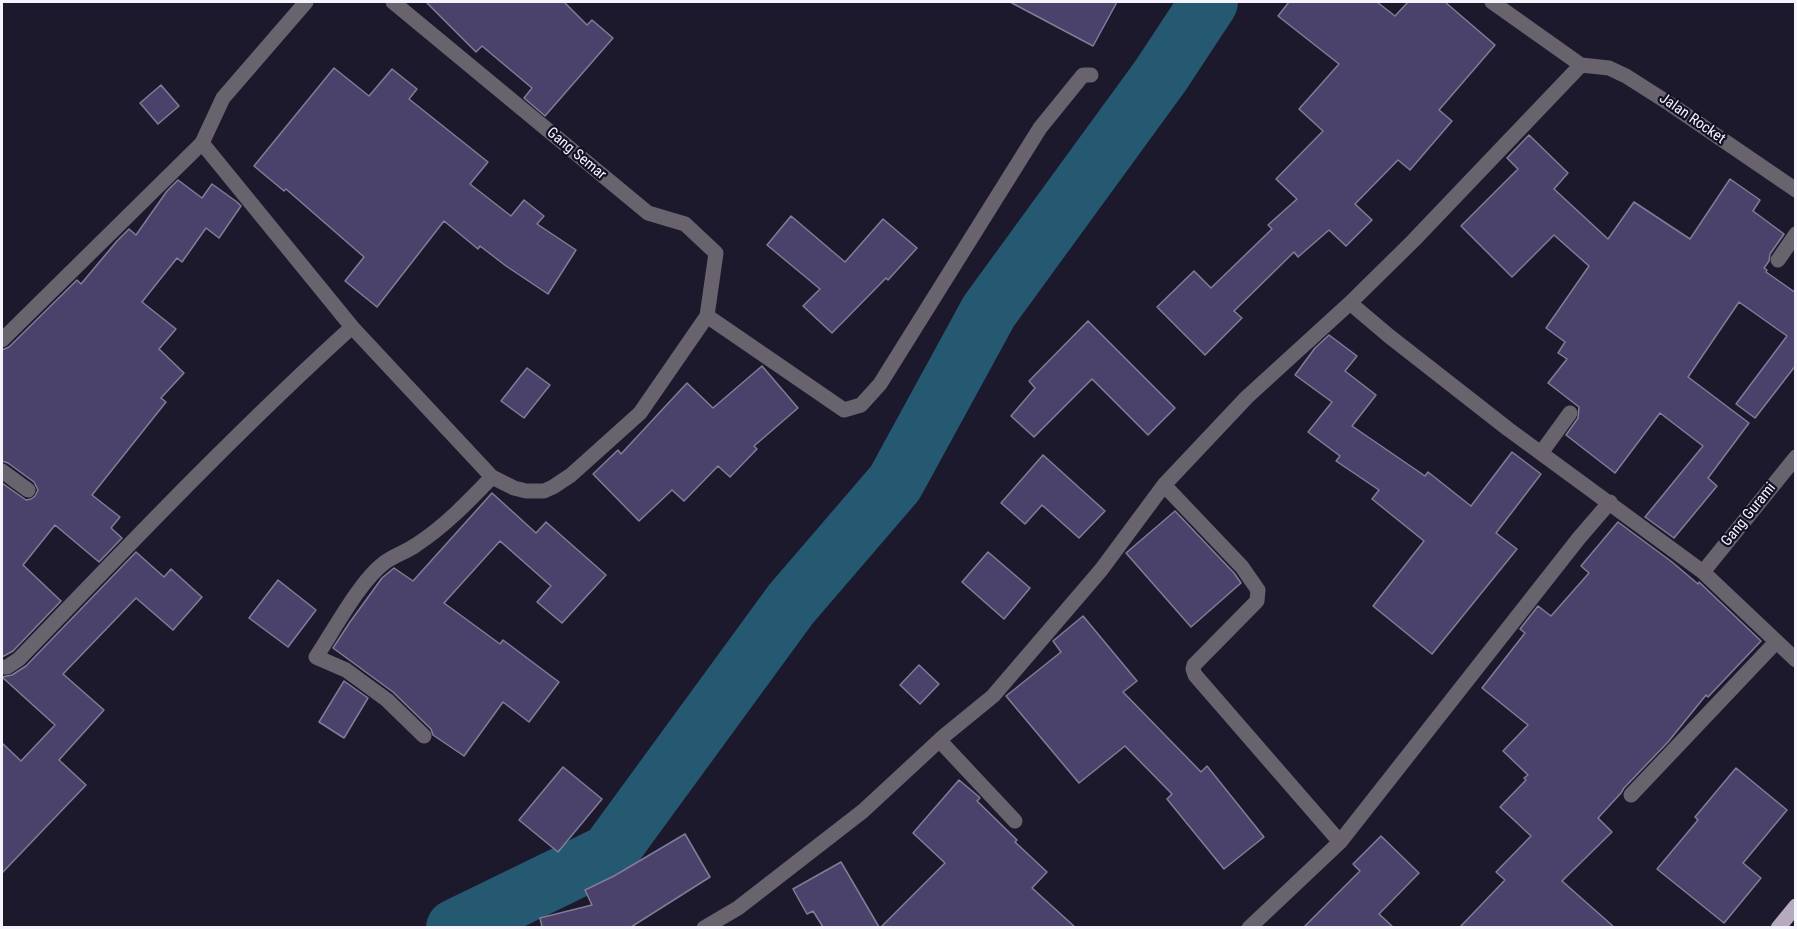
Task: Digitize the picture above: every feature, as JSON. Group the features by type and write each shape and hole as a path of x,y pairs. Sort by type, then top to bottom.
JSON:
{"main road":[{"path":"1778,927 1796,906"}],"street":[{"path":"2,340 202,143 223,98 306,2"},
{"name":"Gang Semar","path":"393,2 648,213 685,224 716,253 707,316"},
{"path":"704,927 738,908 855,818 993,696 1101,570 1164,485 1247,397 1350,303 1413,241 1581,65 1492,2"},
{"name":"Jalan Rocket","path":"1581,65 1609,68 1626,75 1796,190"},
{"path":"202,143 352,327 492,477 514,488 526,491 544,490 562,482 640,413 707,316 844,410 861,405 880,384 1040,128 1083,75 1091,75"},
{"path":"1778,260 1796,234"},
{"path":"1350,303 1541,453 1703,572 1796,660"},
{"path":"2,667 7,667 19,659 183,490 299,375 352,327"},
{"path":"1541,453 1570,413"},
{"name":"Gang Gurami","path":"1703,572 1796,458"},
{"path":"2,471 28,490"},
{"path":"424,736 387,700 346,670 316,657 366,580 384,563 414,547 438,530 461,510 492,477"},
{"path":"1164,485 1242,567 1258,590 1257,601 1194,665 1195,675 1340,842"},
{"path":"1250,927 1340,842 1579,538 1610,502"},
{"path":"1631,795 1776,642"},
{"path":"940,741 1016,821"}],"building":[{"path":"426,2 564,2 587,25 592,20 613,38 545,116 524,98 532,88 482,46 476,52"},
{"path":"1010,2 1117,2 1093,46"},
{"path":"1289,2 1377,2 1395,16 1408,2 1445,2 1495,45 1439,110 1452,121 1410,170 1398,160 1355,204 1372,220 1346,246 1329,230 1298,257 1294,252 1234,311 1242,318 1205,355 1157,307 1194,271 1211,288 1272,229 1268,225 1297,199 1276,179 1323,131 1299,109 1339,64 1278,16"},
{"path":"334,68 369,96 392,69 417,89 409,99 488,162 470,184 511,216 524,200 544,216 537,224 576,250 548,294 480,246 478,249 444,221 377,307 345,281 364,257 286,189 284,191 254,166"},
{"path":"161,85 179,106 158,124 140,103"},
{"path":"1529,135 1568,173 1554,189 1608,239 1634,202 1690,239 1730,179 1760,200 1753,211 1784,234 1770,254 1769,261 1764,268 1766,272 1796,293 1796,365 1755,418 1736,404 1787,336 1739,302 1688,377 1749,423 1708,478 1717,486 1674,538 1645,517 1703,446 1660,413 1615,473 1566,435 1578,418 1579,407 1548,383 1567,359 1558,353 1565,342 1546,328 1589,266 1554,235 1512,277 1461,226 1518,169 1507,158"},
{"path":"178,180 202,198 212,184 241,206 219,238 206,228 182,262 177,258 142,302 176,329 159,349 184,373 161,398 166,402 92,495 120,517 111,528 122,538 99,562 55,525 23,565 61,601 13,651 2,657 2,483 26,500 35,496 38,490 34,482 2,461 2,350 9,347 77,280 81,284 129,229 136,235 167,191"},
{"path":"791,216 845,262 883,219 917,248 888,280 886,278 832,333 803,306 820,289 767,245"},
{"path":"1088,321 1175,408 1148,435 1092,379 1034,437 1011,416 1035,388 1029,381"},
{"path":"1329,335 1357,356 1345,371 1376,395 1352,426 1425,476 1428,472 1471,506 1512,452 1541,474 1496,533 1517,549 1432,654 1373,606 1424,541 1372,499 1379,490 1336,461 1340,456 1308,432 1332,402 1295,375 1315,348"},
{"path":"762,366 798,408 754,446 757,449 730,477 718,466 684,501 672,490 639,521 593,474 618,450 621,454 687,383 713,408"},
{"path":"527,368 550,385 524,418 501,401"},
{"path":"1043,455 1105,511 1079,538 1042,505 1025,524 1001,503"},
{"path":"492,493 536,533 546,522 606,575 562,623 537,602 551,586 500,541 444,603 500,644 503,640 559,682 529,722 503,702 464,756 433,735 431,729 393,692 333,648 382,578 394,568 413,581"},
{"path":"1175,511 1241,583 1191,627 1126,553"},
{"path":"1618,522 1698,584 1699,582 1761,641 1708,697 1706,695 1668,742 1598,818 1612,832 1562,881 1614,927 1460,927 1505,880 1496,872 1531,836 1500,807 1528,775 1503,751 1528,725 1482,688 1525,633 1520,629 1538,606 1551,616 1589,573 1581,566"},
{"path":"136,552 164,577 171,569 202,597 173,630 136,598 63,674 104,710 59,760 86,785 2,873 2,743 21,761 55,725 2,677 12,675 26,666"},
{"path":"988,552 1030,588 1004,619 962,582"},
{"path":"278,580 316,610 288,647 249,618"},
{"path":"1083,616 1137,681 1123,692 1201,772 1207,766 1264,837 1224,869 1167,799 1172,794 1125,746 1079,783 1006,696 1061,652 1053,641"},
{"path":"919,665 939,684 920,704 900,685"},
{"path":"344,681 368,698 344,738 319,722"},
{"path":"563,767 602,799 558,852 519,820"},
{"path":"1736,768 1787,810 1743,863 1761,878 1724,923 1657,869 1698,820 1695,817"},
{"path":"959,780 980,798 977,801 1047,872 1032,888 1075,927 881,927 945,863 913,833"},
{"path":"685,834 710,877 631,927 542,927 540,918 592,905 585,890 614,876"},
{"path":"1381,836 1419,873 1379,914 1393,927 1304,927 1360,871 1353,864"},
{"path":"841,862 879,927 823,927 813,911 807,914 793,889"}],"waterway":[{"path":"455,928 609,853 791,604 895,483 989,311 1161,75 1209,2"}]}
